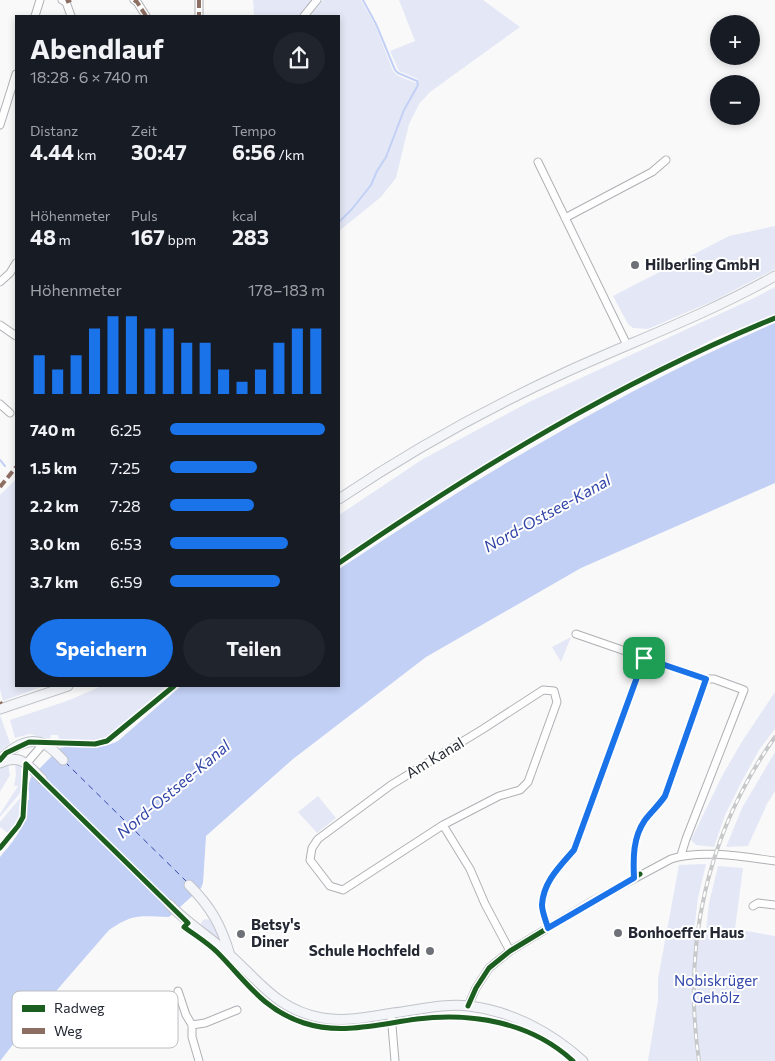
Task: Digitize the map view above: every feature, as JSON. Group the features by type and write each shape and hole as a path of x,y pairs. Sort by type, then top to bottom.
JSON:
{"main road":[{"path":"340,498 400,459 472,418 564,373 711,308 775,276"},
{"path":"0,709 65,687"},
{"path":"0,761 6,753 28,742 44,743 63,760"},
{"path":"0,761 13,758 21,760 42,779"},
{"path":"189,885 212,912 220,926 230,955"},
{"path":"169,904 178,914 230,955 273,996 294,1009 322,1018 356,1019 448,1006 468,1006 496,1012 540,1029 566,1046 583,1061"}],"street":[{"path":"35,15 40,0"},
{"path":"134,0 145,15"},
{"path":"199,0 199,15"},
{"path":"305,15 317,0"},
{"path":"66,1 71,15"},
{"path":"0,125 15,77"},
{"path":"565,218 652,172 666,160"},
{"path":"538,162 627,345"},
{"path":"0,282 10,273 15,265"},
{"path":"0,325 15,335"},
{"path":"0,404 10,413"},
{"path":"576,634 706,679 714,679 744,690 681,855"},
{"path":"548,928 542,906 544,893 552,875 574,850 644,658"},
{"path":"634,878 633,858 639,831 645,820 665,796 706,679"},
{"name":"Am Kanal","path":"544,690 554,691 557,702 528,782 520,790 499,796 443,825 344,890 330,886 310,860 312,848 318,840 391,785 544,690"},
{"path":"26,764 44,743"},
{"path":"443,825 470,869 485,904 510,951"},
{"path":"468,1006 476,988 489,968 510,951 671,858 681,855 729,856 775,860"},
{"path":"753,906 758,903 775,906"},
{"path":"178,991 186,1016 192,1025 192,1037 199,1061"},
{"path":"192,1025 205,1023 237,1010"},
{"path":"392,1014 395,1061"}],"green space":[{"path":"253,0 313,0 300,15 254,15"},
{"path":"323,0 361,0 375,25 393,71 398,76 416,83 418,79 399,71 390,51 415,41 399,0 483,0 520,27 430,92 419,104 409,124 396,178 381,197 340,230 340,15 311,15"},
{"path":"775,226 775,269 713,301 648,329 633,328 628,324 613,296 729,236"},
{"path":"775,287 775,314 715,338 566,417 493,460 340,557 340,514 423,459 531,401"},
{"path":"15,480 15,687 41,687 3,701 0,689 0,495"},
{"path":"571,637 561,662 552,647"},
{"path":"100,687 166,687 106,737 101,739 89,741 59,740 58,735 51,735 50,740 30,734 15,738 10,720 67,701"},
{"path":"775,692 775,729 759,750 741,783 725,815 714,847 696,845 691,840 723,774"},
{"path":"0,715 10,743 0,751"},
{"path":"775,752 775,791 748,846 726,847 742,808"},
{"path":"8,764 10,775 0,792 0,768"},
{"path":"15,764 21,765 21,792 0,817 0,814 18,786 14,786"},
{"path":"318,796 336,818 317,833 298,812"},
{"path":"20,798 19,818 9,834 0,827 0,822"},
{"name":"Nobiskrüger Gehölz","path":"706,864 698,898 694,931 706,930 709,903 718,866 743,868 735,929 775,936 775,1061 648,1061 658,1000 658,979 679,865"},
{"path":"205,919 211,920 221,943 200,926"}],"water":[{"name":"Nord-Ostsee-Kanal","path":"775,323 775,483 581,568 426,657 293,759 206,836 203,883 201,888 169,917 131,918 109,930 56,991 12,991 12,1046 0,1061 0,857 15,838 22,825 27,801 29,800 29,791 27,790 31,777 60,748 104,746 118,741 180,687 340,687 340,568 497,468 606,406 718,349"}],"waterway":[{"path":"340,221 371,185 386,157 404,110 418,85 417,81 395,70 376,24 363,0"},
{"path":"0,460 5,466"}],"ferry route":[{"path":"65,762 187,882"},
{"path":"44,781 166,901"}],"railway":[{"path":"699,1061 694,975 698,933 705,892 717,851 732,812 752,774 775,737"}],"marked path":[{"path":"66,2 71,0"},
{"path":"134,0 145,15"},
{"path":"199,0 199,15"},
{"path":"0,487 15,468"}],"cycle path":[{"path":"340,562 443,494 605,398 718,343 775,318"},
{"path":"0,760 6,753 29,742 95,744 107,741 173,687"},
{"path":"26,764 188,923 184,927 206,942 256,994 277,1010 304,1023 332,1028 361,1027 437,1017 479,1019 500,1023 538,1037 573,1061"},
{"path":"0,848 23,817 26,764"},
{"path":"468,1006 476,988 489,968 510,951 640,874"}],"place":[{"name":"Hilberling GmbH","path":"635,265"},
{"name":"Bonhoeffer Haus","path":"618,933"},
{"name":"Betsy's Diner","path":"241,934"},
{"name":"Schule Hochfeld","path":"430,951"}],"route":[{"path":"644,658 706,679 665,796 645,820 639,831 633,858 634,878 548,928 542,906 544,893 552,875 574,850 644,658"}]}
